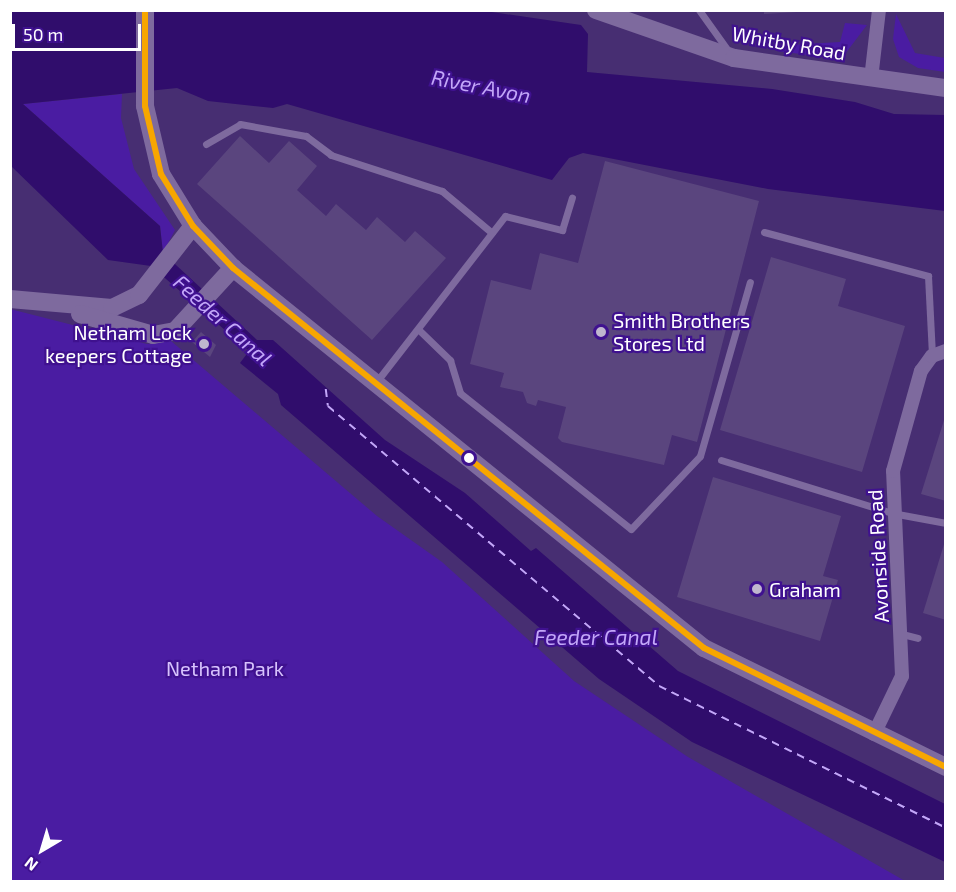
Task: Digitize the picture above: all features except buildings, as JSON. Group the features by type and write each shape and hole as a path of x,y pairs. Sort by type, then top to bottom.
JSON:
{"street":[{"path":"145,10 145,106 161,174 193,226 232,267 374,386 704,648 874,734 945,767"},
{"name":"Whitby Road","path":"596,10 734,58 871,79 945,87"},
{"path":"871,79 879,10"},
{"path":"10,299 112,308 149,284 179,248 193,226"},
{"path":"50,304 153,335 175,331 232,267"},
{"path":"932,356 945,351"},
{"name":"Avonside Road","path":"874,734 902,676 902,633 892,513 893,471 921,371 932,356"}],"lane":[{"path":"699,10 734,58"},
{"path":"206,144 240,124 306,136 331,155 442,191 492,233"},
{"path":"374,386 420,331 505,216 562,230 572,197"},
{"path":"764,232 928,276 932,356"},
{"path":"420,331 450,360 460,393 631,529 700,456 750,282"},
{"path":"721,460 892,513 945,523"},
{"path":"902,633 918,638"}],"green space":[{"path":"896,14 915,53 945,58 945,72 918,68 899,57 893,39"},
{"path":"845,23 867,25 845,54 832,58 777,51 771,46 840,42"},
{"path":"122,94 121,118 134,169 175,230 163,253 160,226 23,104"},
{"name":"Netham Park","path":"10,309 147,344 171,341 377,516 442,562 574,681 688,757 905,881 11,881"}],"water":[{"path":"10,11 485,11 581,25 588,34 587,72 772,89 855,102 894,114 945,115 945,211 768,189 583,153 569,158 552,180 287,104 273,108 208,101 177,88 23,104 160,226 163,253 257,340 273,340 385,440 465,493 531,551 536,548 678,671 945,804 945,862 692,742 599,679 281,405 278,394 240,363 249,351 151,266 108,260 11,166"}],"ferry route":[{"path":"326,389 328,406 659,686 946,828"}],"transit line":[{"path":"145,10 145,106 161,174 193,226 233,268 704,648 946,767"}],"place":[{"name":"Smith Brothers Stores Ltd","path":"601,332"},
{"name":"Netham Lock keepers Cottage","path":"204,344"},
{"name":"Graham","path":"757,589"}],"water label":[{"name":"River Avon","path":"481,86"},
{"name":"Feeder Canal","path":"223,320"},
{"name":"Feeder Canal","path":"596,637"}]}
